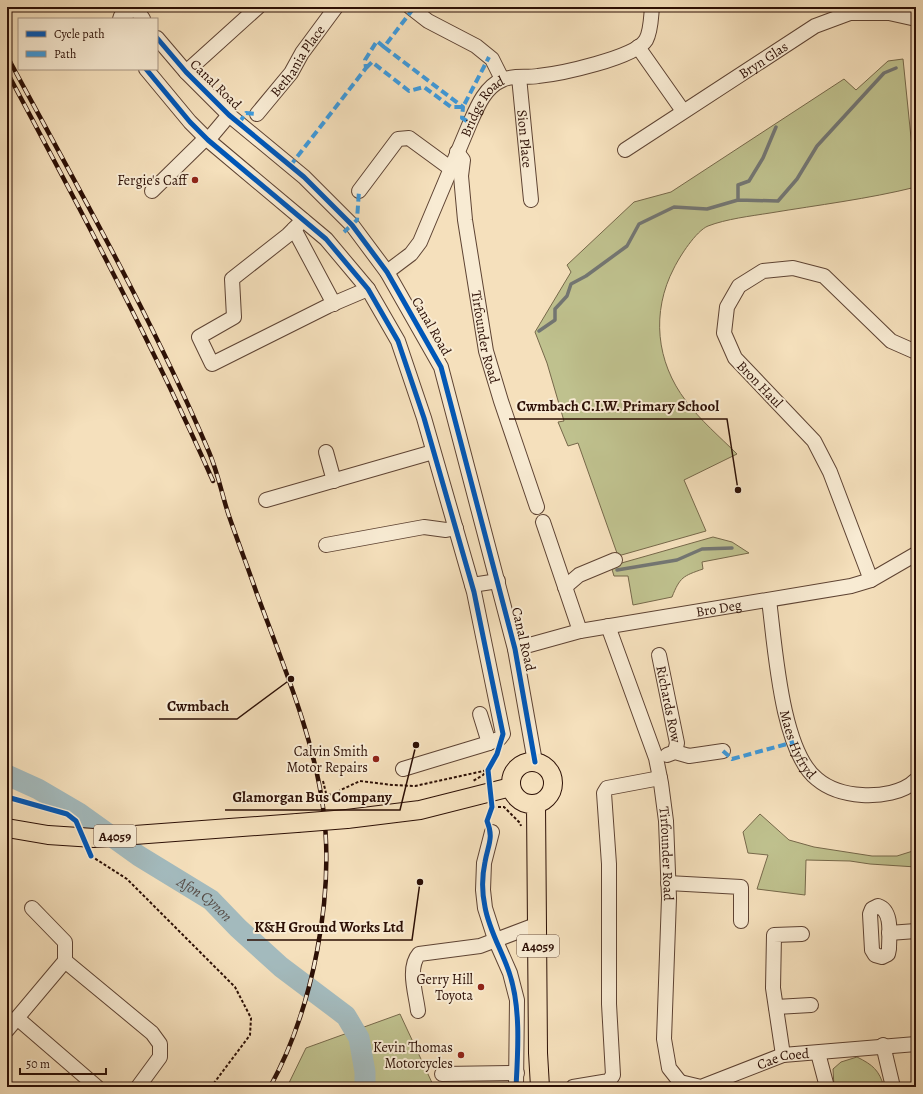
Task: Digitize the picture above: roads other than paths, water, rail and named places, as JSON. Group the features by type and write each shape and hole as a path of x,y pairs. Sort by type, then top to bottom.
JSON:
{"main road":[{"path":"528,762 535,762 547,767 551,773 554,786 548,798 536,804 523,803 518,799 511,787 513,774 516,768 528,762"},
{"name":"A4059","path":"7,828 48,835 94,838 347,819 420,810 511,787"},
{"name":"A4059","path":"536,804 538,1053 540,1087"}],"street":[{"path":"186,72 258,7"},
{"name":"Bethania Place","path":"257,114 291,73 302,52 336,7"},
{"path":"410,7 428,21 476,46 492,59 502,79"},
{"path":"652,7 646,40 638,47 683,111"},
{"path":"120,18 121,16 138,11"},
{"name":"Bryn Glas","path":"625,150 815,26 850,13 889,13 916,19"},
{"name":"Canal Road","path":"158,39 186,72 229,115 304,177 352,225 387,272 441,367 515,648 535,762"},
{"name":"Bridge Road","path":"387,272 411,254 420,242 457,152 479,104 490,88 502,79 537,77 582,68 638,47"},
{"path":"147,70 190,122 207,139 299,225 326,239 368,289 398,341 424,418 472,585 503,734 500,738 489,743 403,769"},
{"name":"Sion Place","path":"519,78 531,200"},
{"path":"152,191 207,139 229,115"},
{"path":"359,192 398,139 409,138 450,168"},
{"name":"Tirfounder Road","path":"457,152 463,160 461,176 464,220 486,351 501,401 537,507"},
{"path":"299,225 331,305"},
{"path":"299,225 232,279 234,317 199,337 212,364 331,305 368,289"},
{"name":"Bron Haul","path":"871,580 830,472 814,441 735,358 724,333 727,307 739,286 763,271 793,268 824,276 891,341 916,352"},
{"path":"326,452 334,481"},
{"path":"266,500 433,452"},
{"path":"543,522 580,631"},
{"path":"326,545 424,527 446,530 456,528"},
{"name":"Bro Deg","path":"515,648 580,631 851,586 871,580 916,554"},
{"path":"565,587 579,576 615,560"},
{"path":"472,585 498,581"},
{"name":"Maes Hyfryd","path":"769,600 786,724 800,758 816,779 844,794 869,796 893,792 911,785 916,780"},
{"name":"Tirfounder Road","path":"608,626 656,758 660,778 666,821 668,883 664,1039 669,1068 679,1084"},
{"name":"Richards Row","path":"659,655 677,743 675,752"},
{"path":"480,714 489,743"},
{"path":"656,758 675,752 689,756 723,751"},
{"path":"573,1087 609,1081 613,1075 608,1004 610,864 604,793 607,788 660,778"},
{"path":"492,832 484,863 483,890 485,908 495,939 510,973 517,1000 516,1087"},
{"path":"668,883 741,887 741,921"},
{"path":"7,1030 65,961 65,942 32,908"},
{"path":"418,1011 413,969 414,961 419,954 480,946 495,939 538,924"},
{"path":"889,932 916,931"},
{"path":"783,1055 773,988 774,935 802,934"},
{"path":"65,961 152,1033 160,1044 160,1057 138,1087"},
{"path":"776,1007 811,1006"},
{"path":"17,1018 97,1087"},
{"name":"Cae Coed","path":"679,1084 700,1087 783,1055 818,1053 883,1045 916,1044"},
{"path":"883,1045 893,1087"},
{"name":"Cae Coed","path":"818,1053 827,1087"},
{"path":"442,1074 517,1073"}],"waterway":[{"path":"539,331 555,320 555,309 567,296 571,284 586,276 627,246 639,224 674,207 707,209 738,200 778,201 797,179 817,146 884,73 896,68"},
{"path":"738,200 738,185 749,181 763,158 776,127"},
{"path":"617,570 677,560 702,549 732,548"},
{"name":"Afon Cynon","path":"7,775 38,789 79,813 139,856 211,900 238,928 281,967 346,1016 359,1038 365,1072 365,1087"}],"railway":[{"path":"7,56 138,301 187,401 215,468 232,526 296,699 312,753 323,807 326,841 326,877 323,914 309,987 298,1023 285,1056 270,1087"},
{"path":"7,72 140,326 213,481"}],"place":[{"name":"Fergie's Caff","path":"195,180"},
{"name":"Cwmbach C.I.W. Primary School","path":"738,490"},
{"name":"Cwmbach","path":"291,679"},
{"name":"Glamorgan Bus Company","path":"416,745"},
{"name":"Calvin Smith Motor Repairs","path":"376,759"},
{"name":"K&H Ground Works Ltd","path":"420,882"},
{"name":"Gerry Hill Toyota","path":"481,987"},
{"name":"Kevin Thomas Motorcycles","path":"461,1055"}]}
